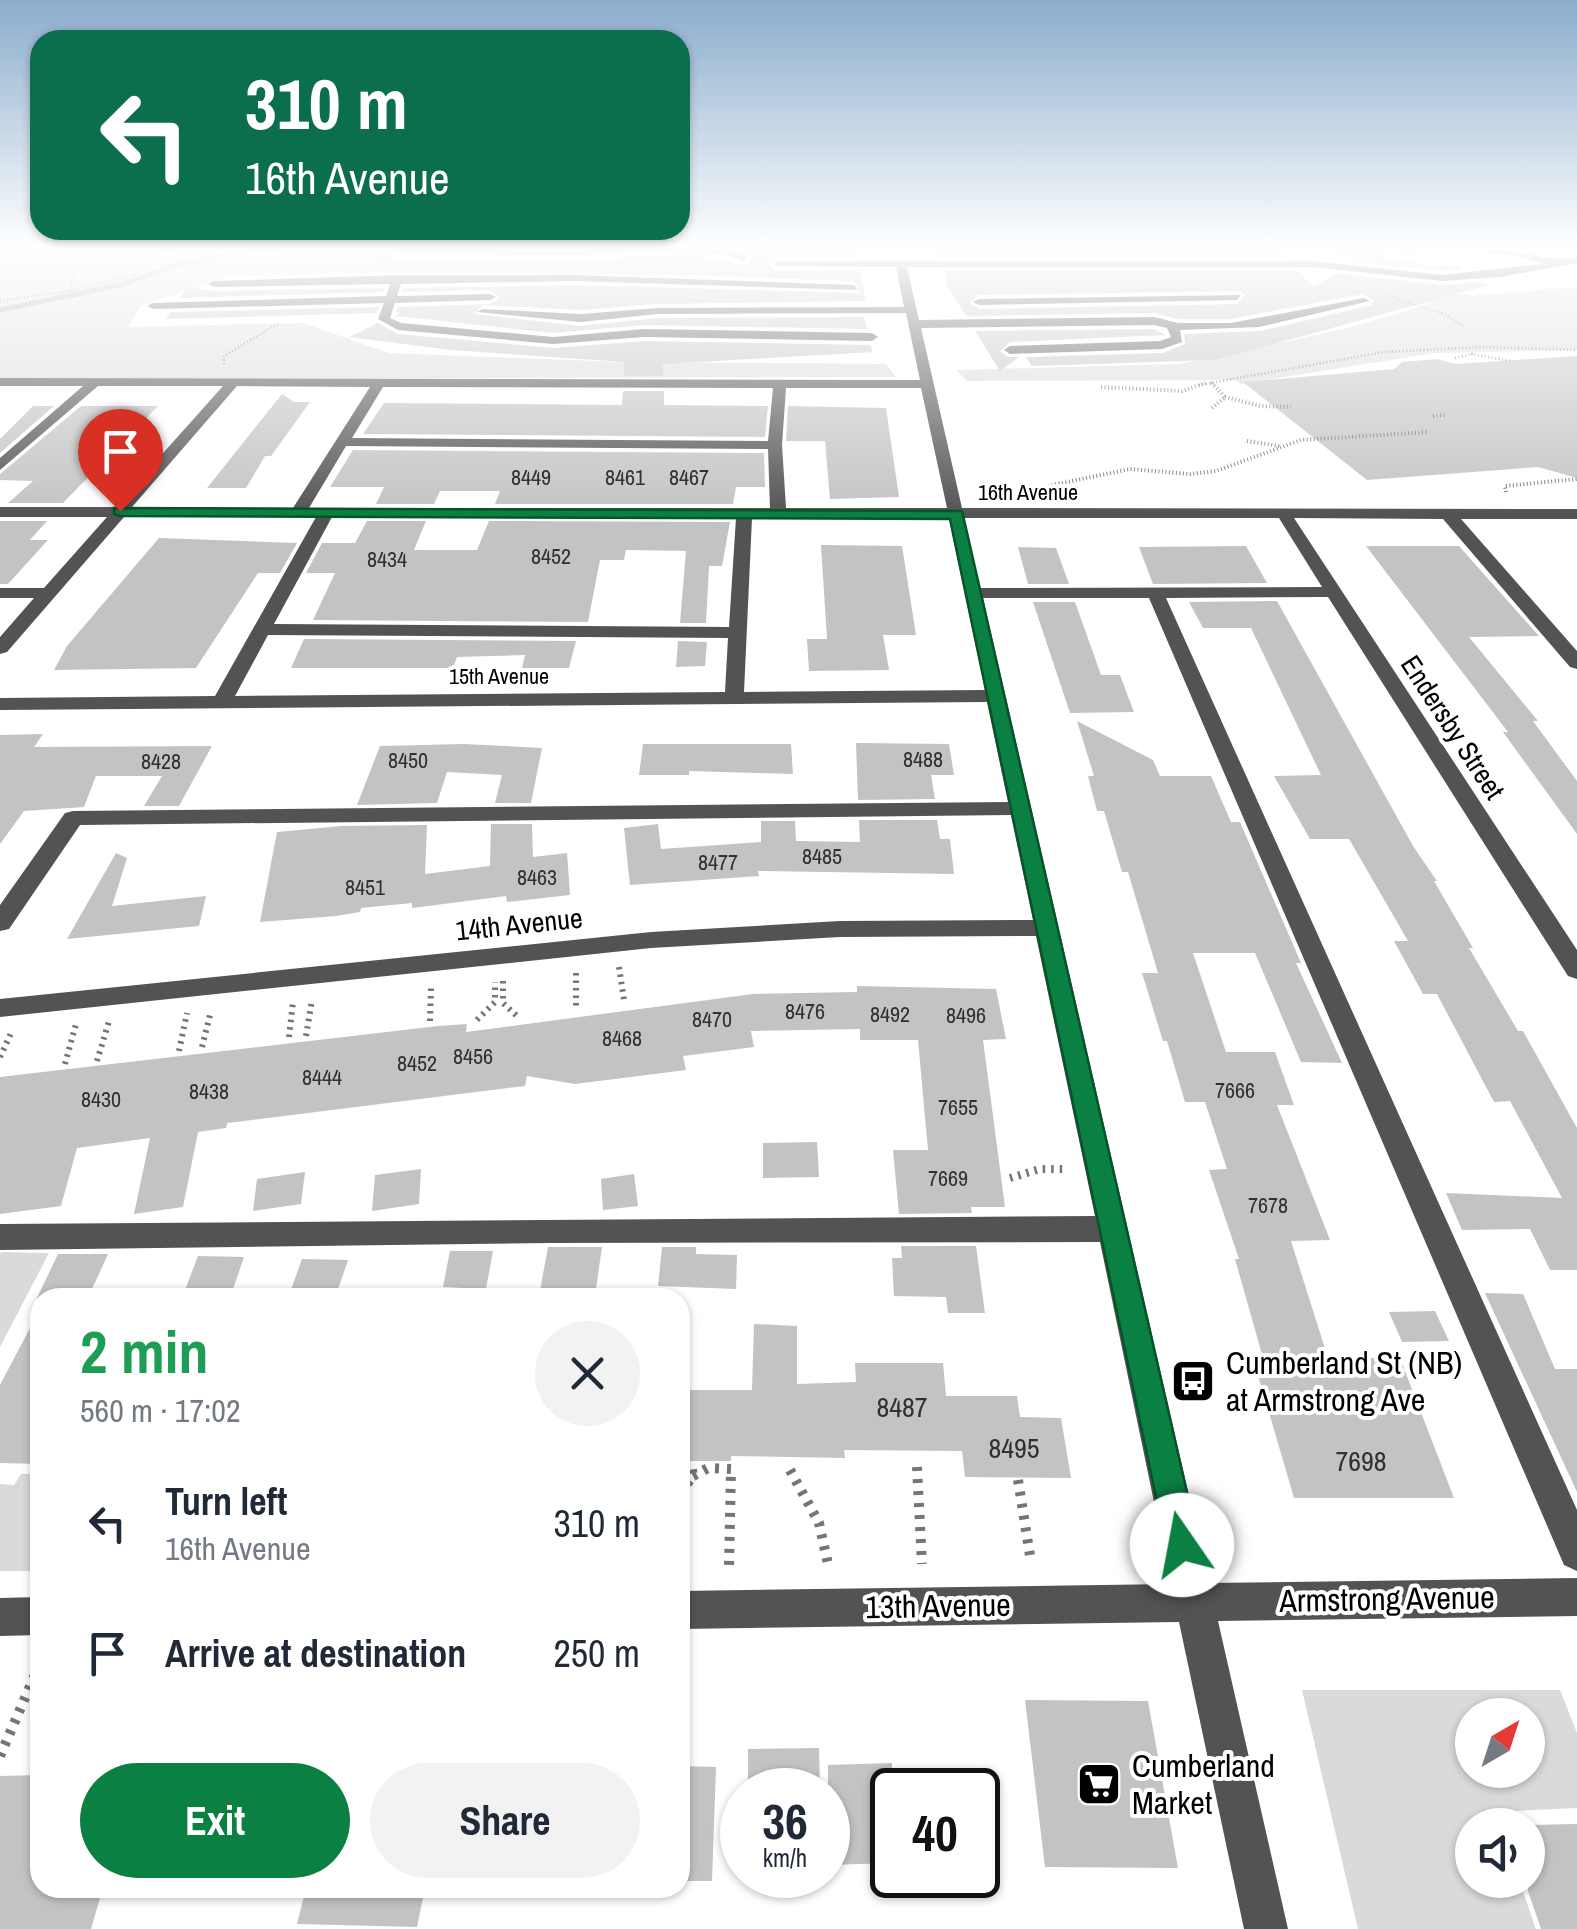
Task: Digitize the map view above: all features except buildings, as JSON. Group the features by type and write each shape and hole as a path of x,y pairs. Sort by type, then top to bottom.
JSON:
{"street":[{"path":"488,335 612,340 635,335"},
{"path":"759,335 872,337"},
{"path":"917,335 1266,1929"},
{"path":"1010,350 1162,345 1178,338 1176,335"},
{"path":"0,382 927,384"},
{"path":"0,466 94,382"},
{"path":"0,648 233,383"},
{"path":"298,512 380,383"},
{"path":"778,513 775,446 780,384"},
{"path":"342,442 775,446"},
{"path":"0,443 26,443"},
{"name":"16th Avenue","path":"0,512 1577,514"},
{"path":"221,704 327,512"},
{"path":"734,699 744,513"},
{"name":"Endersby Street","path":"1283,514 1577,970"},
{"path":"1448,514 1577,662"},
{"path":"1154,592 1577,1552"},
{"path":"976,593 1332,592"},
{"path":"0,593 50,593"},
{"path":"260,629 735,632"},
{"name":"15th Avenue","path":"0,704 998,696"},
{"path":"0,923 74,818 1021,808"},
{"name":"14th Avenue","path":"7,1016 651,940 753,932 1047,928"},
{"path":"0,1237 548,1230 1114,1229"},
{"name":"Armstrong Avenue","path":"1196,1603 1577,1596"},
{"name":"13th Avenue","path":"690,1610 1196,1603"},
{"path":"0,1617 30,1616"}],"path":[{"path":"1455,358 1490,347"},
{"path":"1101,387 1182,390 1368,354 1490,347 1577,350"},
{"path":"1471,354 1511,361"},
{"path":"1211,382 1225,397 1291,408"},
{"path":"1212,408 1225,397"},
{"path":"1434,416 1445,415"},
{"path":"1036,488 1130,469 1204,473 1301,440 1428,432"},
{"path":"1247,440 1284,446"},
{"path":"618,961 624,1000"},
{"path":"576,967 576,1006"},
{"path":"477,1020 495,1002 499,975 503,1004 517,1016"},
{"path":"430,1021 432,982"},
{"path":"306,1036 313,994"},
{"path":"289,1037 294,996"},
{"path":"202,1048 213,1004"},
{"path":"178,1051 189,1007"},
{"path":"97,1062 110,1015"},
{"path":"0,1057 6,1051 7,1016"},
{"path":"65,1064 78,1018"},
{"path":"1010,1178 1040,1169 1063,1168"},
{"path":"916,1467 922,1564"},
{"path":"690,1474 692,1470 708,1468 732,1469 729,1566"},
{"path":"790,1470 819,1523 828,1564"},
{"path":"1018,1480 1031,1562"},
{"path":"0,1756 30,1686"}],"shaded area":[{"path":"0,335 337,335 389,353 623,362 886,364 896,377 0,379"},
{"path":"1316,335 1577,335 1577,350 1434,353 1241,384 1235,380 967,381 956,370 1179,364"},
{"path":"49,1253 0,1347 0,1255"},
{"path":"21,1474 30,1474 30,1571 0,1571 0,1484 14,1485"},
{"path":"1302,1690 1560,1690 1577,1733 1577,1808 1455,1808 1455,1898 1525,1898 1536,1929 1358,1929"}],"place":[{"name":"Cumberland St (NB) at Armstrong Ave","path":"1193,1381"},
{"name":"Cumberland Market","path":"1099,1784"}],"route":[{"path":"120,511 956,514 1182,1545"}]}
